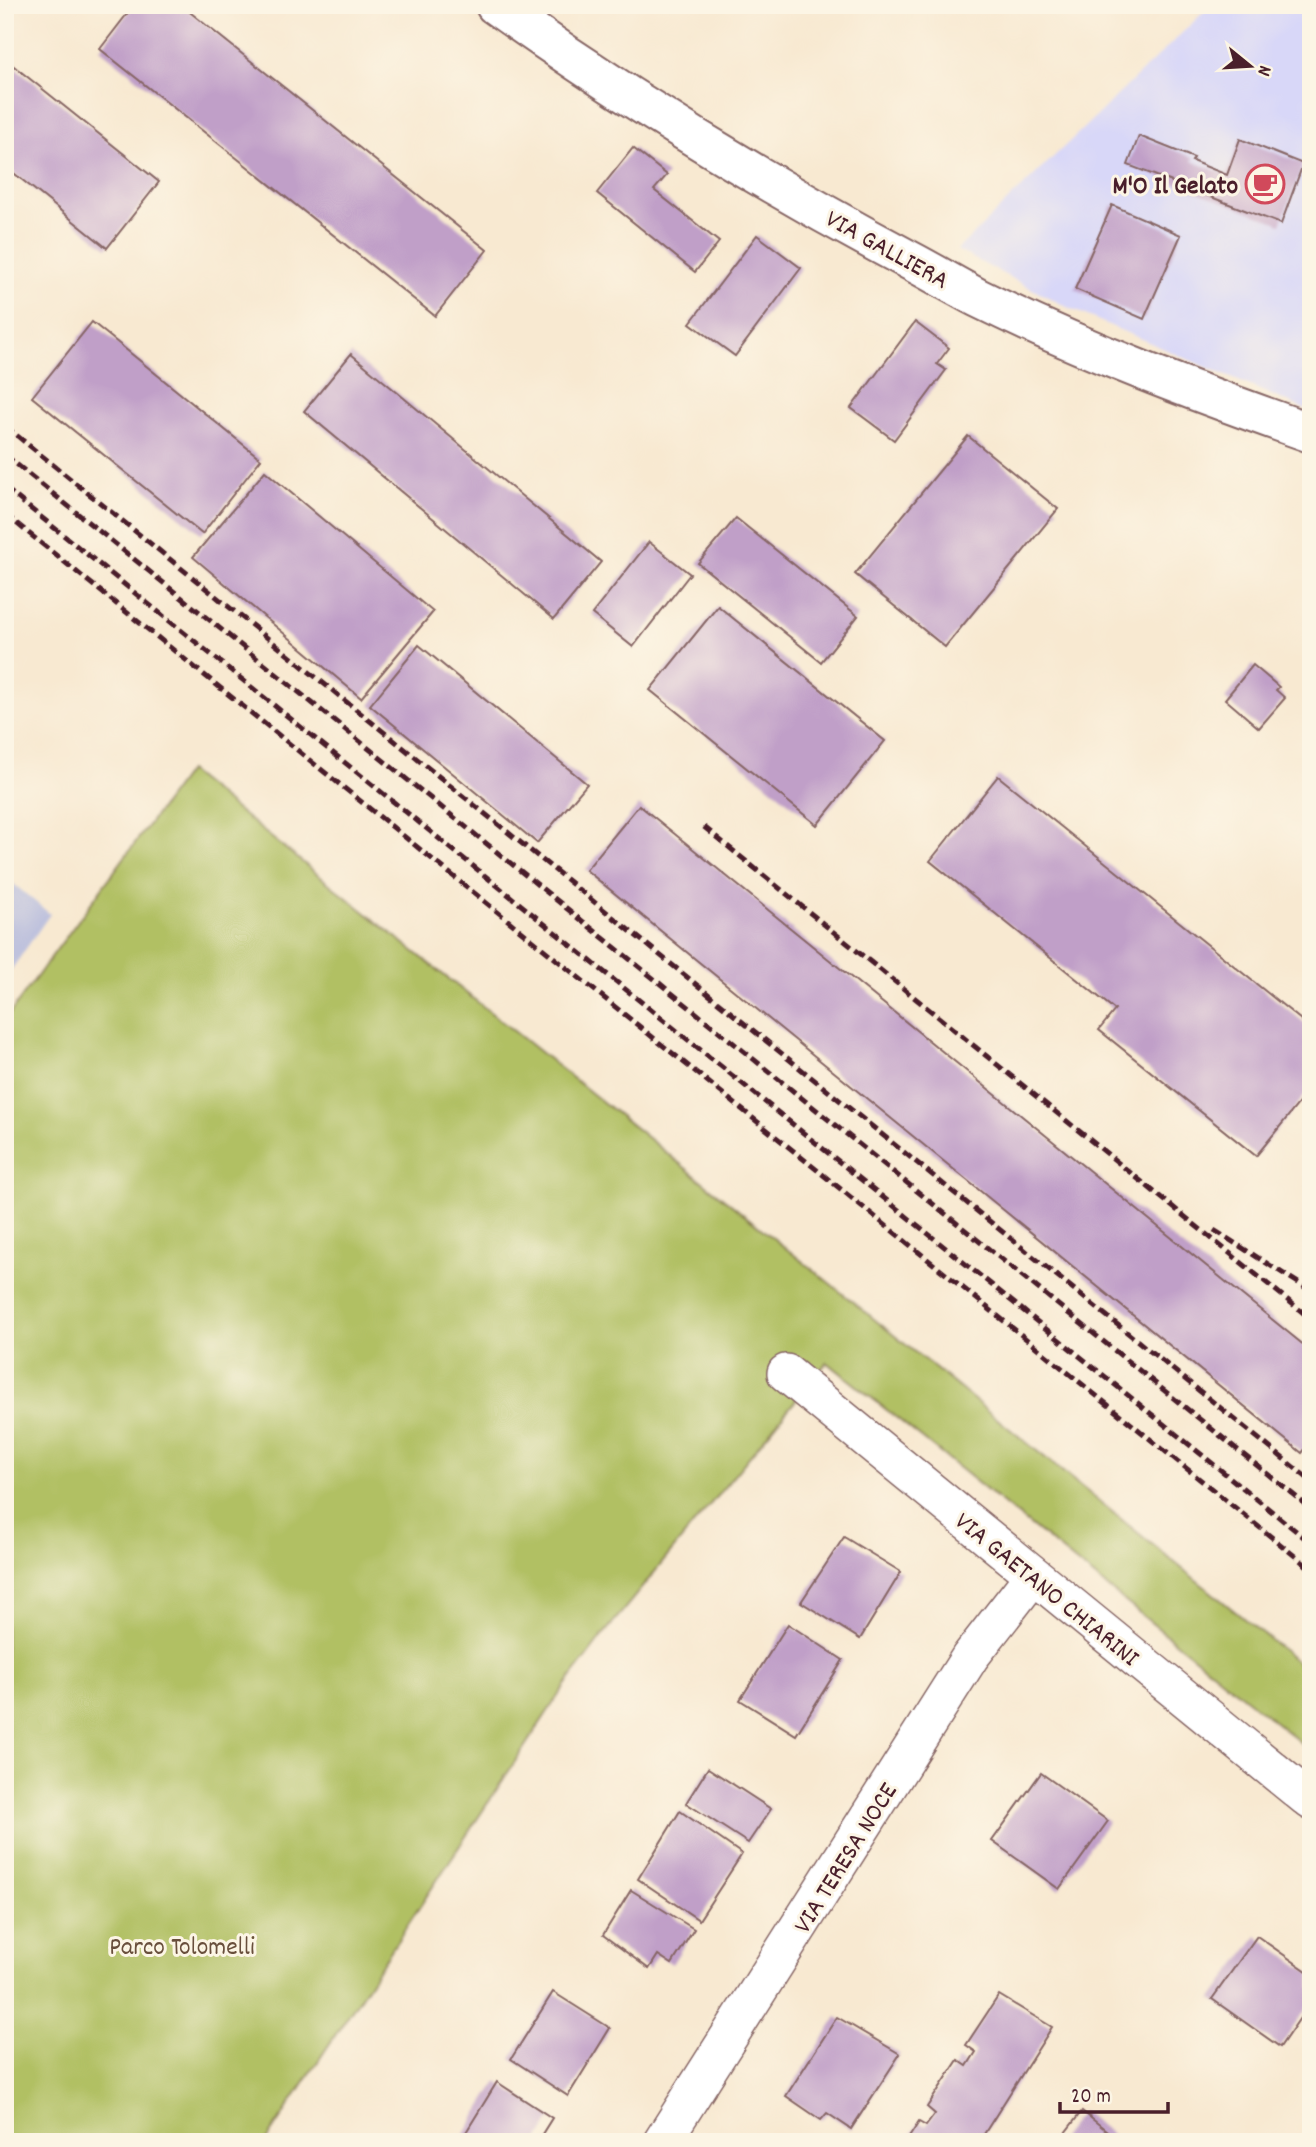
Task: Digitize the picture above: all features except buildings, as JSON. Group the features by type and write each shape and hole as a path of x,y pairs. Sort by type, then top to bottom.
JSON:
{"main road":[{"name":"VIA GALLIERA","path":"495,5 564,55 734,161 838,222 978,298 1155,377 1311,433"}],"street":[{"name":"VIA GAETANO CHIARINI","path":"786,1373 1311,1801"},
{"name":"VIA TERESA NOCE","path":"662,2142 958,1676 1033,1576"}],"shaded area":[{"path":"1211,5 1311,5 1311,412 1069,308 957,250"},
{"path":"5,877 50,914 5,979"}],"green space":[{"name":"Parco Tolomelli","path":"188,771 832,1285 1311,1673 1311,1751 827,1362 603,1635 564,1687 265,2142 5,2142 5,1020"}],"railway":[{"path":"5,426 1311,1481"},
{"path":"5,455 1311,1509"},
{"path":"5,488 1311,1543"},
{"path":"5,514 1311,1569"},
{"path":"704,827 1311,1319"},
{"path":"1214,1230 1311,1291"}],"place":[{"name":"M'O Il Gelato","path":"1265,184"}]}
